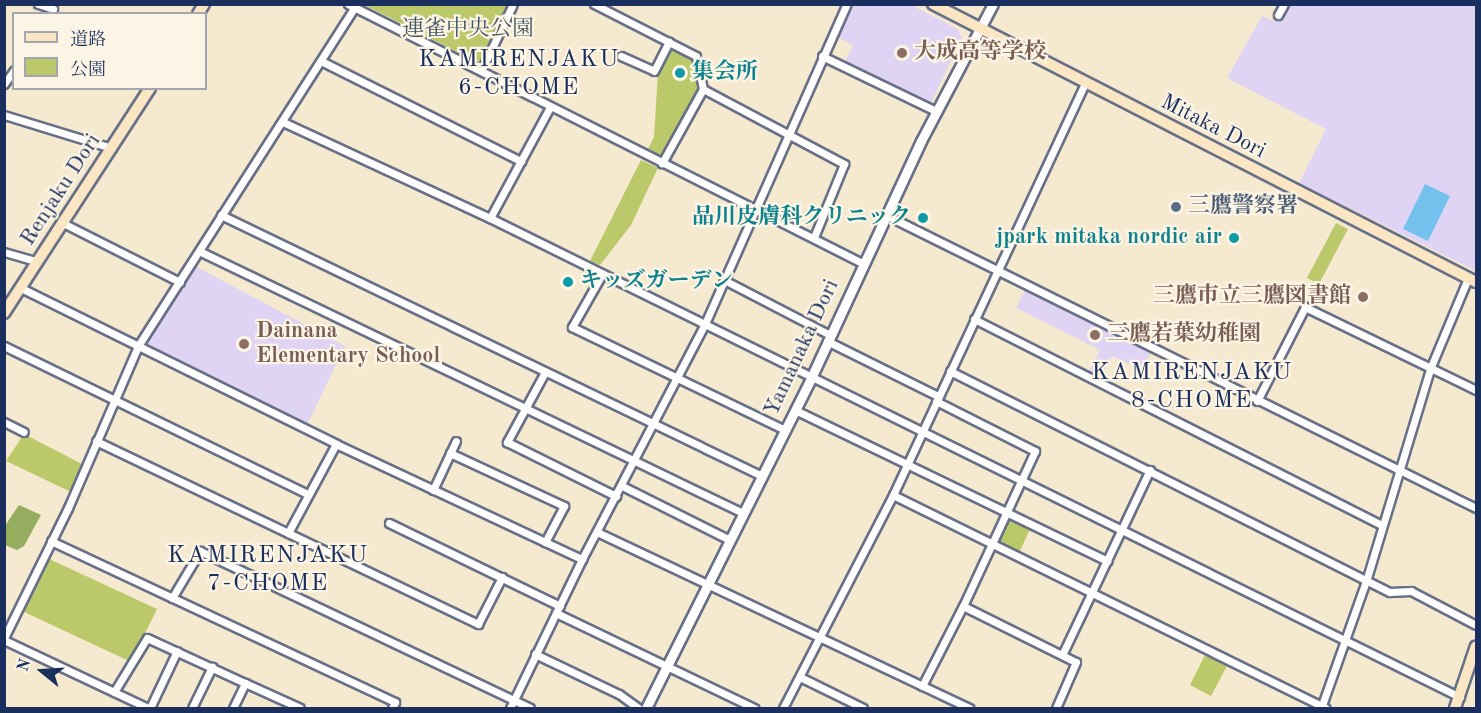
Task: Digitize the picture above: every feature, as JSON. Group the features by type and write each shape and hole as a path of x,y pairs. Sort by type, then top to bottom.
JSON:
{"main road":[{"name":"Mitaka Dori","path":"933,4 1472,280"},
{"name":"Renjaku Dori","path":"4,313 149,90"},
{"path":"1455,708 1476,646"}],"street":[{"path":"39,4 52,9"},
{"path":"481,70 513,4"},
{"path":"594,4 696,56 703,89 662,163"},
{"path":"510,708 582,559 655,425 704,326 754,207 846,4"},
{"name":"Yamanaka Dori","path":"646,708 811,378 936,111 993,4"},
{"path":"1278,15 1284,4"},
{"path":"177,651 149,708 4,639 51,541 96,441 112,399 138,346 283,122 353,6 864,264"},
{"path":"621,56 654,71 669,42"},
{"path":"822,56 936,111"},
{"path":"321,61 521,161"},
{"path":"783,708 893,495 1085,83"},
{"path":"703,89 788,132 844,164 814,237"},
{"path":"490,218 550,107"},
{"path":"4,115 112,148"},
{"path":"283,122 490,218 601,276 1460,697"},
{"path":"221,215 762,476"},
{"path":"886,215 1398,472 1476,508"},
{"path":"63,223 180,282"},
{"path":"199,251 743,513"},
{"path":"4,252 38,262"},
{"path":"601,276 572,327 785,430"},
{"path":"723,280 1035,451 993,545 922,686"},
{"path":"893,495 1322,708 1366,578 1430,369 1472,280"},
{"path":"21,288 336,444 582,559"},
{"path":"1257,401 1305,307 1476,390"},
{"path":"974,319 1382,525"},
{"path":"4,346 308,494"},
{"path":"950,371 1390,592 1411,591 1476,625"},
{"path":"545,372 507,442 616,496"},
{"path":"795,410 1107,561"},
{"path":"4,422 24,432"},
{"path":"96,441 478,624 502,577"},
{"path":"433,490 456,441"},
{"path":"288,533 336,444"},
{"path":"450,453 564,506 545,542"},
{"path":"1062,655 1150,470"},
{"path":"622,486 730,540"},
{"path":"389,523 502,577 666,666 754,708"},
{"path":"597,532 969,708"},
{"path":"51,541 395,702 392,708"},
{"path":"172,598 200,551 530,708"},
{"path":"963,606 1076,662 1056,708"},
{"path":"114,692 147,638 300,708"},
{"path":"535,654 619,694 638,708"},
{"path":"192,708 212,667"},
{"path":"800,677 863,708"},
{"path":"233,708 245,682"}],"shaded area":[{"name":"大成高等学校","path":"909,4 958,29 962,38 931,103 845,61 853,45 835,37 851,5"},
{"path":"1285,5 1476,5 1476,271 1299,183 1326,129 1227,78 1262,16 1276,22"},
{"name":"Dainana Elementary School","path":"193,265 345,346 307,425 142,342"},
{"name":"三鷹若葉幼稚園","path":"1026,288 1152,350 1142,370 1112,356 1100,378 1088,373 1100,350 1016,308"}],"green space":[{"name":"連雀中央公園","path":"363,4 509,5 481,64"},
{"path":"670,47 692,58 701,87 662,159 647,151 654,137 658,72"},
{"path":"641,160 658,168 631,225 600,265 590,261"},
{"path":"1336,223 1348,229 1319,284 1307,278"},
{"path":"24,434 82,464 71,492 6,461"},
{"path":"19,505 41,515 24,546 17,550 5,545 4,527"},
{"path":"1010,517 1031,527 1018,555 997,544"},
{"path":"45,557 157,609 131,662 20,610"},
{"path":"1205,655 1227,666 1211,696 1190,685"}],"water":[{"path":"1425,184 1450,196 1428,241 1403,229"}],"place":[{"name":"大成高等学校","path":"902,53"},
{"name":"集会所","path":"680,73"},
{"name":"三鷹警察署","path":"1176,207"},
{"name":"品川皮膚科クリニック","path":"923,218"},
{"name":"jpark mitaka nordic air","path":"1234,238"},
{"name":"キッズガーデン","path":"568,282"},
{"name":"三鷹市立三鷹図書館","path":"1363,297"},
{"name":"三鷹若葉幼稚園","path":"1095,335"},
{"name":"Dainana Elementary School","path":"244,344"}],"district":[{"name":"KAMIRENJAKU 6-CHOME","path":"519,75"},
{"name":"KAMIRENJAKU 8-CHOME","path":"1192,388"},
{"name":"KAMIRENJAKU 7-CHOME","path":"268,571"}]}
